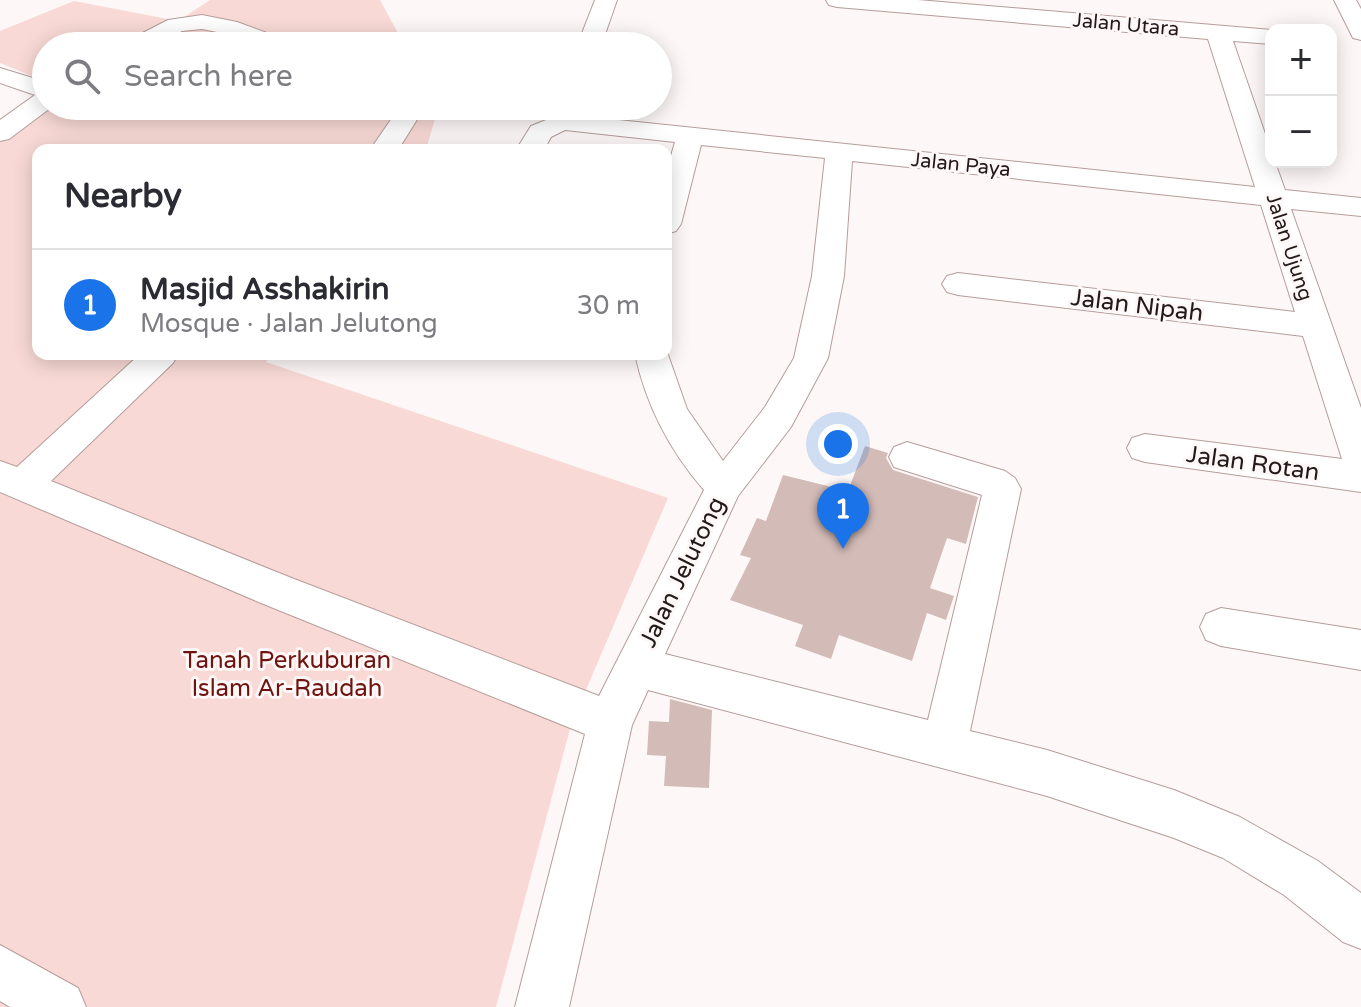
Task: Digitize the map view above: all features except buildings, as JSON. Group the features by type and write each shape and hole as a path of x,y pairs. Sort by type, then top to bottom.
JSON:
{"street":[{"path":"594,32 606,0"},
{"name":"Jalan Utara","path":"837,0 1052,9 1218,33 1265,37"},
{"path":"1345,0 1356,40"},
{"path":"160,32 189,22 240,32"},
{"name":"Jalan Ujung","path":"1218,33 1361,461"},
{"path":"0,75 32,85"},
{"path":"0,133 32,109"},
{"path":"388,144 404,120"},
{"path":"533,144 540,132 556,120"},
{"name":"Jalan Paya","path":"598,120 690,136 1361,207"},
{"path":"672,202 690,136"},
{"name":"Jalan Jelutong","path":"542,1007 610,722 724,487 778,417 811,358 828,276 839,151"},
{"name":"Jalan Nipah","path":"958,284 1316,326"},
{"path":"154,360 11,481 610,722"},
{"path":"654,360 668,407 682,434 699,460 724,487"},
{"name":"Jalan Rotan","path":"1145,448 1361,477"},
{"path":"907,457 992,482 1002,489 944,746"},
{"path":"1221,627 1361,650"},
{"path":"636,667 1047,773 1160,809 1240,841 1301,878 1361,924"},
{"path":"0,971 59,1007"}],"green space":[{"path":"210,0 380,0 397,32 32,32 32,76 0,63 0,31 74,1 178,21"},
{"name":"Tanah Perkuburan Islam Ar-Raudah","path":"32,117 32,120 435,120 428,144 32,144 32,360 268,360 266,362 668,498 571,725 496,1007 0,1007 0,138"}],"place":[{"name":"Masjid Asshakirin","path":"843,549"}]}
